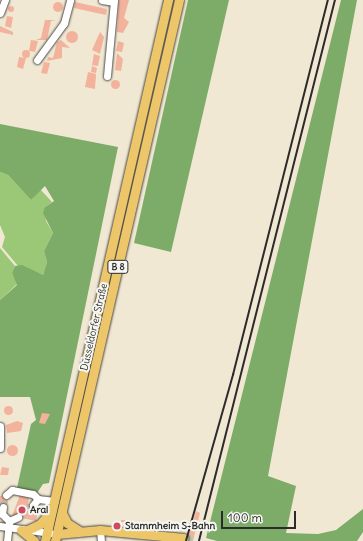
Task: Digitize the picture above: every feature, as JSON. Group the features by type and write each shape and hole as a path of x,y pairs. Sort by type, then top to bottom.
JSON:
{"main road":[{"name":"Düsseldorfer Straße","path":"46,537 55,504 168,0"},
{"name":"Düsseldorfer Straße","path":"56,537 179,0"},
{"path":"34,541 23,531 40,524 55,504"},
{"path":"62,512 67,523 80,531"},
{"path":"56,537 80,531 100,530 184,538"}],"street":[{"path":"0,13 5,0"},
{"path":"37,60 64,23 70,0"},
{"path":"102,0 114,1 107,76"},
{"path":"0,426 0,448"},
{"path":"6,494 12,490 33,494 38,499 55,504"},
{"path":"33,505 38,499"},
{"path":"3,507 2,514 9,524 23,531 46,537 56,537"},
{"path":"0,526 9,524 18,517"},
{"path":"7,541 9,524"},
{"path":"100,530 101,541"}],"green space":[{"path":"188,0 229,0 171,252 134,243"},
{"path":"341,0 357,0 268,476 296,486 286,533 318,534 336,530 363,509 363,532 357,541 217,541 206,538"},
{"path":"0,124 118,147 49,483 43,484 37,493 17,488 31,424 36,420 30,397 0,397 0,300 17,285 12,273 15,266 22,265 43,275 47,262 44,251 53,233 43,213 45,207 54,201 45,186 31,200 8,175 0,172"},
{"path":"0,172 8,175 31,200 40,189 52,202 45,207 46,221 53,233 44,251 47,262 43,275 18,266 2,247 5,237 0,225"},
{"path":"0,248 15,266 12,273 17,284 0,300"}],"building":[{"path":"119,0 129,0 124,18 129,22 123,33 117,32"},
{"path":"56,2 60,2 62,3 62,11 56,12 53,9 53,5"},
{"path":"75,2 107,9 106,15 74,8"},
{"path":"11,6 14,9 11,12 8,9"},
{"path":"7,16 13,17 11,28 5,26"},
{"path":"45,20 56,20 51,21 47,40 36,40 41,38"},
{"path":"0,26 13,32 13,35 0,32"},
{"path":"74,31 77,32 77,42 70,43 67,42 66,35 67,32"},
{"path":"100,32 104,37 100,54 92,50"},
{"path":"31,40 38,41 35,52 29,51"},
{"path":"61,40 70,48 62,47 62,58 47,61 48,57 53,58 57,42"},
{"path":"118,41 124,43 122,52 116,51"},
{"path":"26,50 29,51 29,57 26,58 23,57 22,54 23,51"},
{"path":"117,53 123,59 121,71 115,70"},
{"path":"94,54 100,56 98,66 92,65"},
{"path":"19,57 26,58 23,69 17,67"},
{"path":"44,62 50,63 47,74 41,73"},
{"path":"92,66 97,68 96,73 91,72"},
{"path":"88,72 96,74 95,89 85,87"},
{"path":"113,80 117,80 119,84 117,88 113,88 111,86 111,82"},
{"path":"8,405 13,410 8,415 3,410"},
{"path":"42,413 50,414 45,424 39,423"},
{"path":"17,421 23,423 21,431 7,433 6,425"},
{"path":"10,445 14,445 16,446 16,454 10,455 7,452 7,448"},
{"path":"2,467 9,468 8,475 0,475"},
{"path":"9,495 6,507 0,506 0,496"},
{"path":"20,495 29,497 28,504 39,506 36,521 12,516"},
{"path":"196,511 200,513 193,541 187,541"},
{"path":"121,520 132,520 132,522 121,522"}],"tunnel":[{"path":"3,507 6,495"},
{"path":"18,517 33,505"},
{"path":"184,538 197,541"}],"railway":[{"path":"186,541 233,375 328,0"},
{"path":"199,541 335,0"}],"place":[{"name":"Aral","path":"22,510"},
{"name":"Stammheim S-Bahn","path":"117,526"}]}
